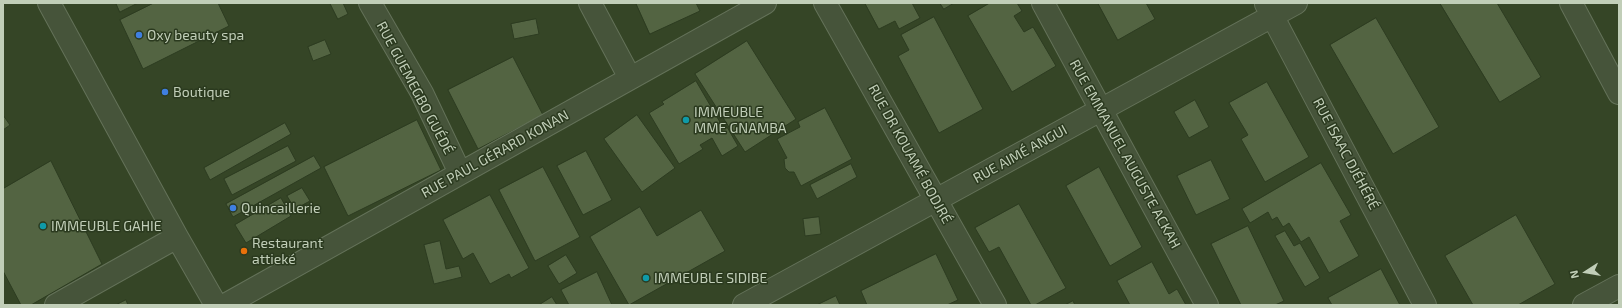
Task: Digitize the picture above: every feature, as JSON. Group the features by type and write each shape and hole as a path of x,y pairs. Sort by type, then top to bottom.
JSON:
{"street":[{"path":"49,3 176,237 216,305"},
{"name":"RUE GUEMEGBO GUÉDÉ","path":"370,3 422,93 460,173"},
{"path":"590,3 630,78"},
{"name":"RUE PAUL GÉRARD KONAN","path":"225,305 765,3"},
{"name":"RUE DR KOUAMÉ BODJRÉ","path":"825,3 995,305"},
{"name":"RUE EMMANUEL AUGUSTE ACKAH","path":"1043,3 1208,305"},
{"name":"RUE AIMÉ ANGUI","path":"754,303 936,200 1101,110 1269,10 1296,3"},
{"path":"1571,3 1616,79"},
{"name":"RUE ISAAC DJÉHÉRÉ","path":"1269,10 1426,305"},
{"path":"56,305 176,237"},
{"path":"1584,305 1619,286"}],"building":[{"path":"116,3 138,3 120,12"},
{"path":"154,3 218,3 229,26 143,69 120,20"},
{"path":"330,3 343,3 348,14 338,19"},
{"path":"636,3 696,3 700,11 650,34"},
{"path":"865,3 912,3 920,18 899,29 895,21 879,29"},
{"path":"940,3 954,3 944,9"},
{"path":"990,3 1017,3 1022,11 1014,16 1024,32 1033,27 1056,66 1012,92 968,16"},
{"path":"1098,3 1146,3 1155,19 1118,40"},
{"path":"1440,3 1497,3 1541,77 1500,102"},
{"path":"934,17 983,109 939,133 898,56 909,50 901,35"},
{"path":"1376,18 1439,127 1393,154 1330,45"},
{"path":"536,19 539,34 514,39 511,24"},
{"path":"325,40 331,54 313,61 308,47"},
{"path":"747,41 796,119 745,152 695,74"},
{"path":"513,57 543,115 478,149 448,90"},
{"name":"IMMEUBLE MME GNAMBA","path":"696,81 724,129 727,127 738,146 722,156 712,138 700,145 703,149 679,164 649,113 664,104 662,102"},
{"path":"1267,82 1309,157 1265,182 1241,139 1248,135 1229,103"},
{"path":"1195,100 1209,127 1189,138 1174,112"},
{"path":"825,108 852,159 801,186 794,172 789,172 785,168 784,159 787,158 777,139 800,127 798,122"},
{"path":"3,115 10,125 3,130"},
{"path":"637,115 675,168 642,192 604,139"},
{"path":"417,120 441,170 348,216 324,167"},
{"path":"285,123 291,134 210,180 204,168"},
{"path":"288,146 296,161 232,195 224,179"},
{"path":"586,151 612,200 583,215 557,166"},
{"path":"314,156 321,168 233,217 226,204"},
{"path":"1211,160 1230,199 1196,215 1177,176"},
{"name":"IMMEUBLE GAHIE","path":"51,161 102,264 31,305 21,305 3,271 3,189"},
{"path":"1321,163 1351,215 1340,221 1359,256 1329,273 1309,237 1301,242 1289,223 1283,227 1277,217 1272,220 1268,212 1250,223 1242,209"},
{"path":"851,164 857,177 817,199 810,185"},
{"path":"543,167 580,237 535,261 499,190"},
{"path":"1099,167 1142,247 1110,266 1066,186"},
{"path":"302,188 310,201 295,209 287,196"},
{"path":"490,195 529,268 511,278 509,274 490,284 473,253 463,259 443,220"},
{"path":"281,198 291,216 246,243 235,225"},
{"path":"1019,204 1066,288 1035,305 1031,305 999,247 989,252 975,228"},
{"name":"IMMEUBLE SIDIBE","path":"640,207 657,236 701,210 725,251 629,305 590,237"},
{"path":"1516,215 1555,284 1518,305 1473,305 1445,256"},
{"path":"819,217 821,234 805,236 803,219"},
{"path":"1248,226 1284,301 1275,305 1241,305 1211,244"},
{"path":"1285,231 1294,246 1300,243 1320,278 1305,287 1275,236"},
{"path":"440,241 446,269 459,266 462,277 434,284 424,245"},
{"path":"936,254 958,300 947,305 867,305 861,291"},
{"path":"566,255 577,273 559,284 548,266"},
{"path":"1152,262 1169,294 1177,289 1186,305 1130,305 1117,281"},
{"path":"1381,269 1400,305 1332,305 1328,298"},
{"path":"597,272 612,305 569,305 561,290"},
{"path":"836,296 840,305 817,305"},
{"path":"552,297 557,305 539,305"},
{"path":"126,300 128,305 116,305"},
{"path":"1073,301 1075,305 1065,305"}],"place":[{"name":"Oxy beauty spa","path":"139,35"},
{"name":"Boutique","path":"165,92"},
{"name":"IMMEUBLE MME GNAMBA","path":"686,120"},
{"name":"Quincaillerie","path":"233,208"},
{"name":"IMMEUBLE GAHIE","path":"43,226"},
{"name":"Restaurant attieké","path":"244,251"},
{"name":"IMMEUBLE SIDIBE","path":"646,278"}]}
